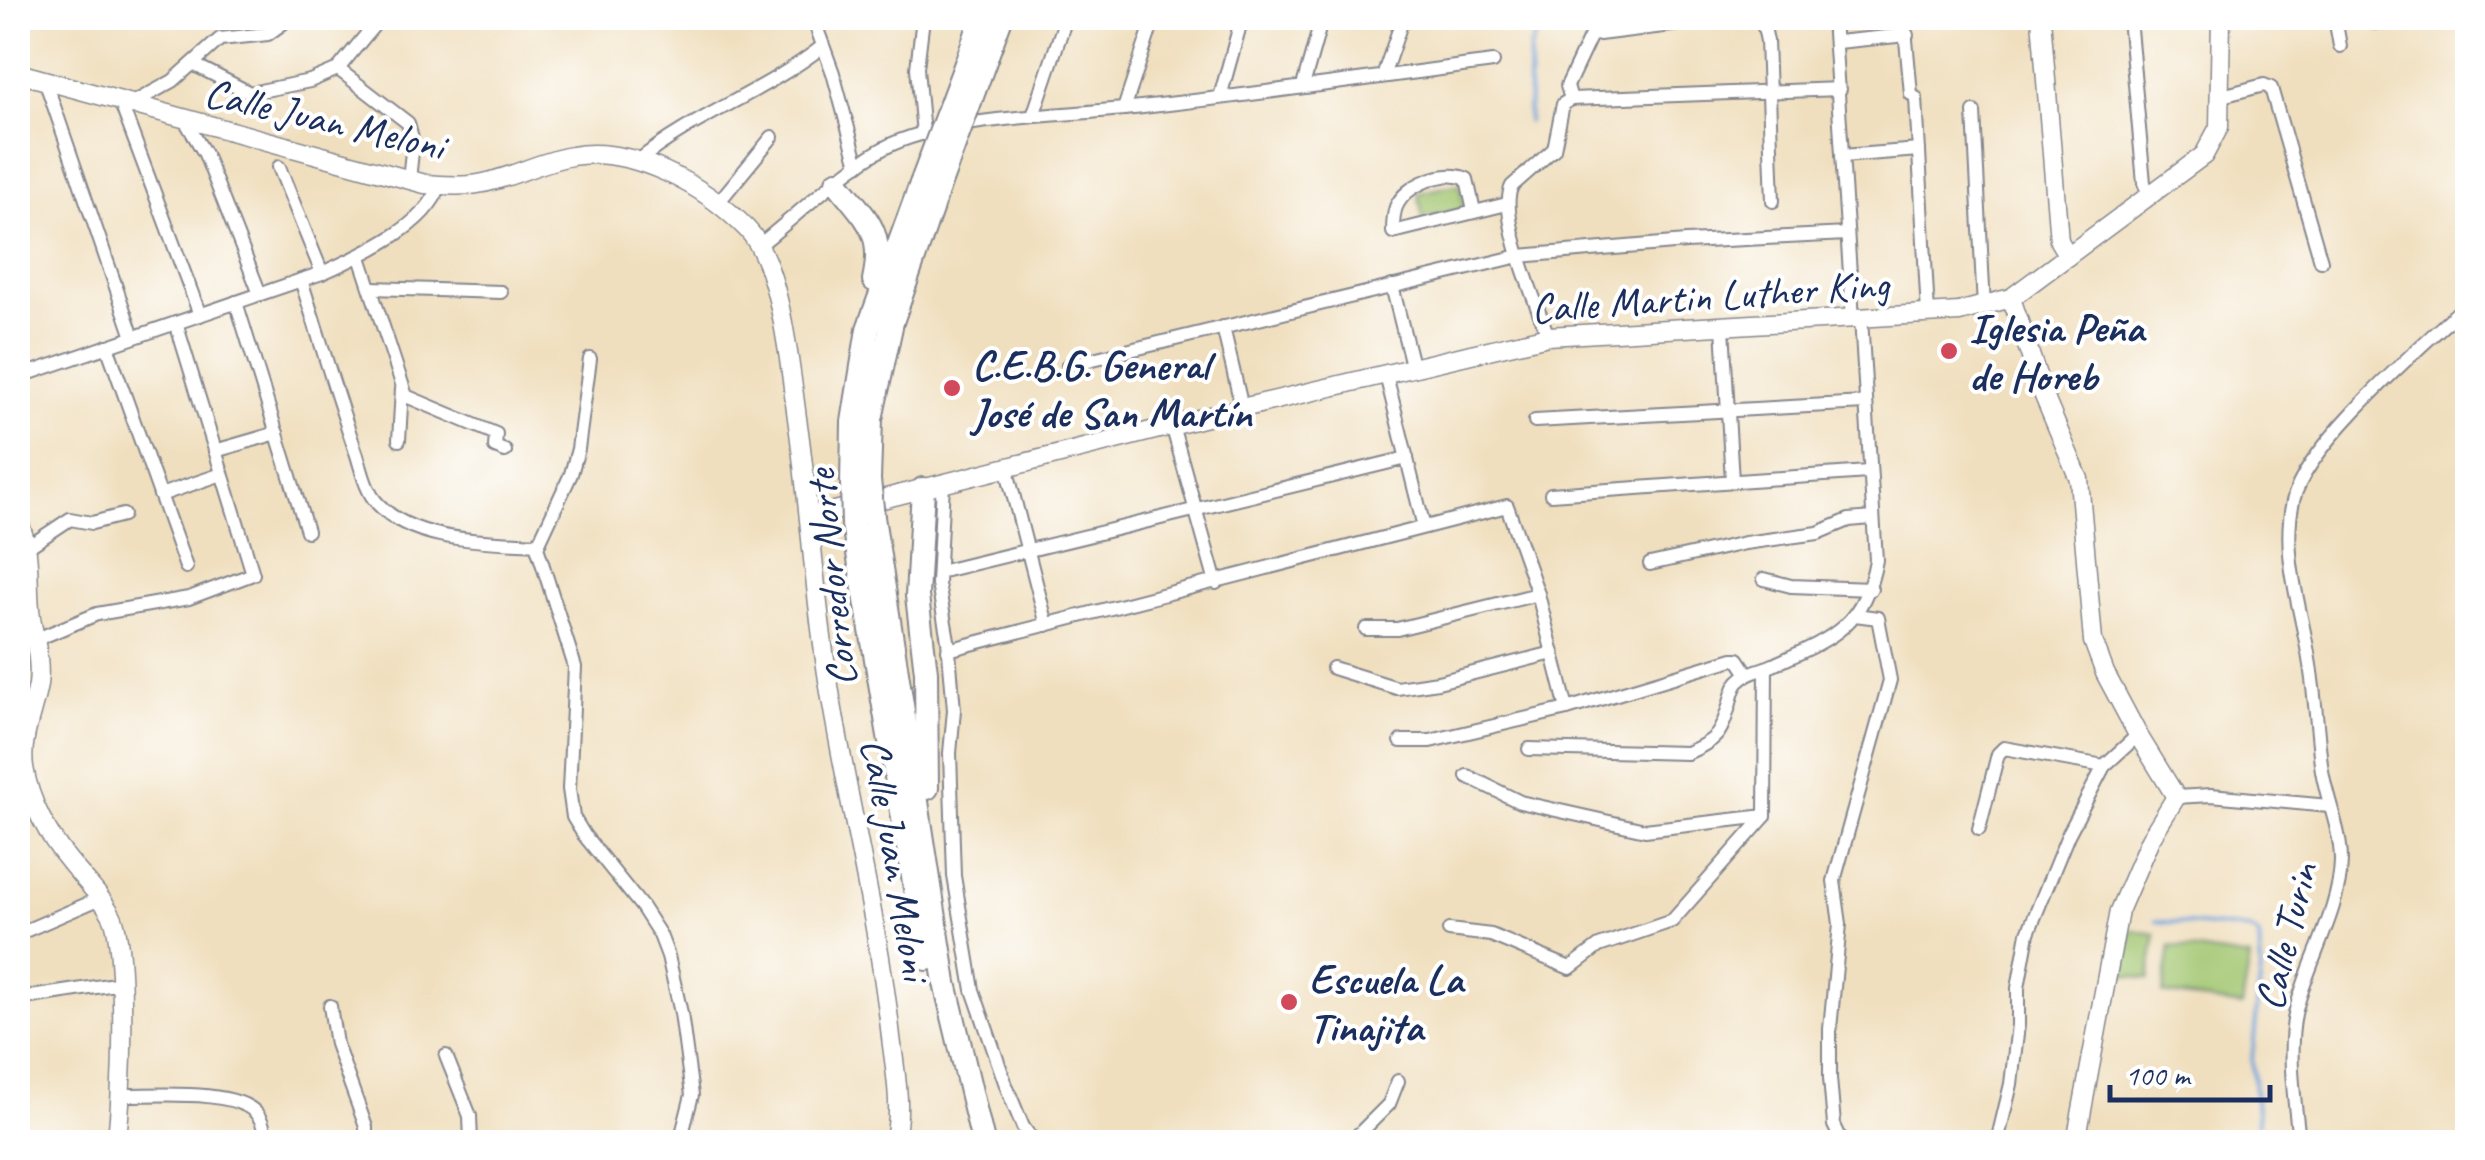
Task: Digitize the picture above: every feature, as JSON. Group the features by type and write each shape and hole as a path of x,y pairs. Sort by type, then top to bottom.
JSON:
{"highway":[{"name":"Corredor Norte","path":"976,59 982,18"},
{"name":"Corredor Norte","path":"970,1142 946,1059 931,983 863,520 853,422 868,329 929,187 976,59 1000,18"},
{"path":"837,182 873,230 878,243 868,329"},
{"name":"Corredor Norte","path":"861,483 892,322 929,187"},
{"path":"928,862 926,672 917,596 933,486"},
{"name":"Corredor Norte","path":"863,520 928,862 945,984 983,1142"}],"street":[{"path":"200,315 126,103 173,81 220,39 268,34 290,18"},
{"path":"193,64 250,94 310,81 338,69 380,18"},
{"path":"813,18 858,166"},
{"path":"923,18 917,68 923,134"},
{"path":"1034,116 1066,18"},
{"path":"1124,109 1154,18"},
{"path":"1220,97 1242,18"},
{"path":"1303,86 1322,18"},
{"path":"1383,76 1403,18"},
{"path":"1571,99 1567,86 1592,34 1728,18"},
{"path":"1762,18 1767,41 1773,202"},
{"path":"1529,749 1688,753 1710,744 1722,730 1734,685 1748,674 1829,640 1856,615 1871,589 1876,560 1865,402 1847,234 1833,18"},
{"path":"1904,18 1919,150 1928,314"},
{"path":"2041,18 2059,241 2068,256"},
{"path":"2129,18 2144,183 2150,196"},
{"name":"Calle Martin Luther King","path":"810,517 1172,425 1548,336 1984,308 2011,298 2204,155 2220,127 2221,18"},
{"path":"2336,18 2340,46"},
{"path":"1836,42 1907,35"},
{"path":"638,161 669,136 790,72 823,46"},
{"path":"758,246 884,148 923,134 1034,116 1124,109 1493,62"},
{"path":"338,69 408,123 413,142 409,180"},
{"name":"Calle Juan Meloni","path":"18,74 186,122 440,185 476,185 570,156 610,153 638,161 717,204 749,231 766,263 781,316 828,679 885,980 897,1091 894,1142"},
{"path":"45,80 133,337"},
{"path":"2222,96 2264,85 2271,88 2321,262"},
{"path":"1548,336 1519,256 1507,204 1512,186 1554,150 1563,104 1571,99 1840,89"},
{"path":"1974,112 1984,308"},
{"path":"186,122 205,154 260,294"},
{"path":"717,204 772,136"},
{"path":"1842,156 1919,150"},
{"path":"280,167 322,273"},
{"path":"1474,211 1467,178 1433,178 1396,206 1393,232 1507,204"},
{"path":"20,376 322,273 360,256 399,232 429,206 440,185"},
{"path":"1068,364 1519,256 1847,234"},
{"path":"360,256 406,396 496,434 495,447 505,451"},
{"path":"301,280 351,440 369,492 378,505 398,519 437,536 538,544"},
{"path":"1392,286 1413,368"},
{"path":"371,288 501,292"},
{"path":"2011,298 2044,396 2078,479 2093,642 2138,735 2176,796"},
{"path":"236,302 308,531"},
{"name":"Calle Turin","path":"2299,1142 2291,1062 2295,1014 2341,861 2322,771 2310,662 2290,560 2293,499 2305,471 2333,436 2400,366 2468,304"},
{"path":"37,639 97,614 189,598 253,574 176,323"},
{"path":"1723,326 1732,482"},
{"path":"1223,327 1242,408"},
{"path":"107,346 186,567"},
{"path":"590,360 571,474 538,544 575,668 570,789 573,817 642,907 668,956 692,1095 680,1142"},
{"path":"1386,375 1424,527"},
{"path":"399,440 402,387"},
{"path":"1535,420 1865,402"},
{"path":"1172,425 1216,584"},
{"path":"216,451 277,433"},
{"path":"939,572 1407,458"},
{"path":"1006,468 1047,625"},
{"path":"1551,494 1868,472"},
{"path":"160,495 222,474"},
{"path":"933,486 938,594 954,710 950,754 954,876 970,972 1007,1088 1023,1127 1034,1142"},
{"path":"948,650 1507,506 1538,594 1567,709"},
{"path":"28,547 70,519 92,523 123,515"},
{"path":"1650,564 1818,533 1849,520 1872,518"},
{"path":"18,521 28,547 24,593 37,639 38,685 23,747 24,768 55,843 115,921 122,982 116,1142"},
{"path":"1764,578 1791,586 1871,589"},
{"path":"1366,629 1397,629 1538,594"},
{"path":"1842,1142 1834,1126 1830,1078 1830,1030 1840,924 1834,881 1890,680 1878,618 1856,615"},
{"path":"1334,668 1397,688 1438,682 1553,653"},
{"path":"1401,741 1430,741 1567,709 1733,659 1738,659 1748,674"},
{"path":"1449,930 1491,935 1570,968 1599,946 1672,921 1765,816 1766,668"},
{"path":"1997,1142 2011,1084 2018,988 2028,933 2068,835 2104,766 2138,735"},
{"path":"1979,829 1998,754 2004,748 2104,766"},
{"path":"1466,776 1520,802 1645,830 1765,816"},
{"path":"2176,796 2210,795 2329,806"},
{"path":"2076,1142 2119,911 2150,839 2176,796"},
{"path":"18,934 101,898"},
{"path":"18,998 122,982"},
{"path":"330,1006 336,1044 366,1128 366,1142"},
{"path":"446,1056 470,1116 471,1142"},
{"path":"1351,1142 1388,1104 1398,1081"},
{"path":"119,1095 198,1096 248,1106 264,1126 265,1142"}],"green space":[{"path":"1459,184 1465,209 1423,218 1418,193"},
{"path":"2131,930 2156,934 2149,979 2124,975"},
{"path":"2170,946 2250,958 2242,1006 2163,994"}],"waterway":[{"path":"1528,122 1530,49 1542,18"},
{"path":"2156,921 2252,930 2259,936 2261,970 2252,1059 2260,1142"}],"place":[{"name":"Iglesia Peña de Horeb","path":"1949,351"},
{"name":"C.E.B.G. General José de San Martín","path":"952,388"},
{"name":"Escuela La Tinajita","path":"1289,1002"}]}
